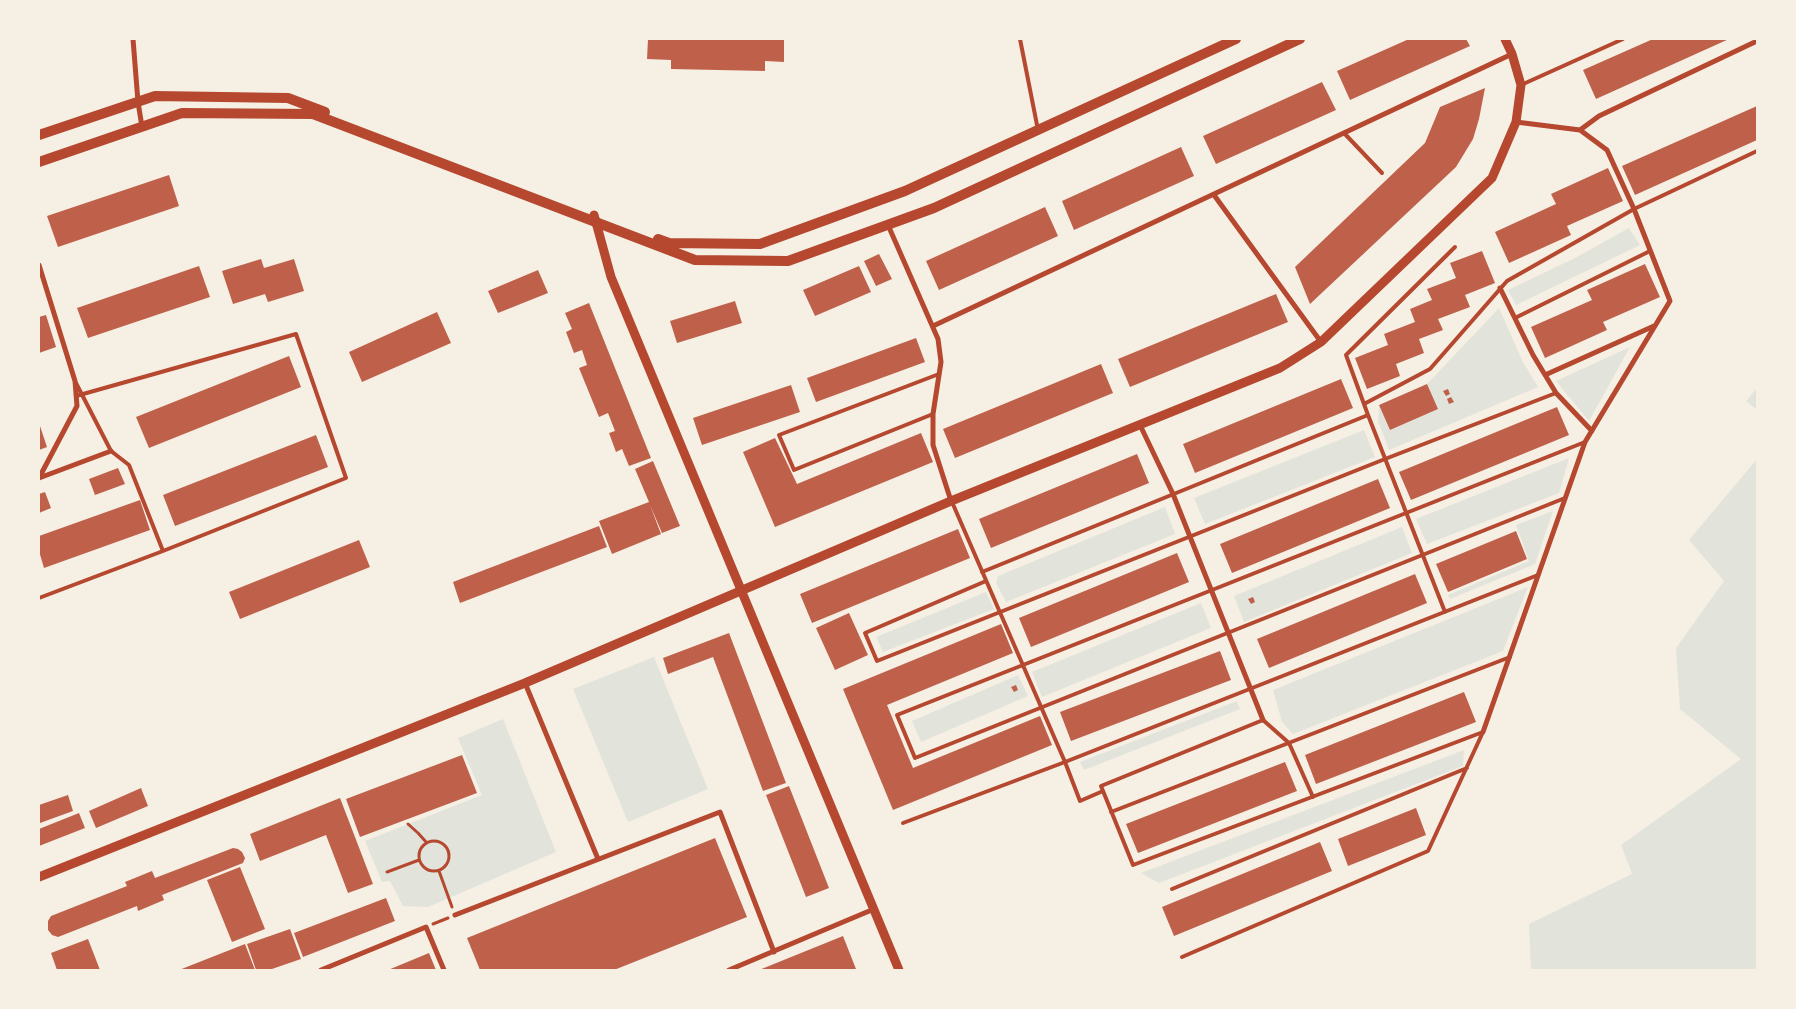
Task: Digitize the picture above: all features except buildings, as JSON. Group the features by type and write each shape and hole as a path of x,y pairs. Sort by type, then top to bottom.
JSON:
{"main road":[{"path":"39,162 182,113 313,114 595,219 669,243 760,244 905,191 1236,39"},
{"path":"39,135 155,96 288,98 695,260 788,261 934,208 1300,39"}],"street":[{"path":"133,39 142,127"},
{"path":"39,877 526,683 951,501 1280,368 1321,342 1492,178 1516,122 1521,85 1512,54 1505,39"},
{"path":"1580,130 1599,116 1757,41"},
{"path":"933,326 1512,54"},
{"path":"1483,732 1585,442 1670,301 1634,209 1607,150 1580,130 1516,122"},
{"path":"1214,195 1321,342"},
{"path":"595,219 611,276 900,970"},
{"path":"888,225 938,338 941,362 933,414 933,445 951,501"},
{"path":"39,265 79,395 77,406 63,436 39,478"},
{"path":"1500,288 1556,393 1592,431"},
{"path":"1545,375 1654,326"},
{"path":"1140,425 1173,494 1262,720"},
{"path":"39,478 111,451"},
{"path":"526,683 598,859"},
{"path":"455,915 720,812 774,952"},
{"path":"729,970 874,909"},
{"path":"321,970 426,927 444,970"}],"lane":[{"path":"1020,39 1038,130"},
{"path":"1521,85 1623,39"},
{"path":"1344,134 1382,173"},
{"path":"1364,404 1430,369 1507,281 1634,209 1757,151"},
{"path":"1445,612 1346,355 1455,247"},
{"path":"1515,318 1650,251"},
{"path":"39,598 162,551 346,478 296,334 79,395 111,451 129,465 162,551"},
{"path":"933,414 794,470 779,435 939,374"},
{"path":"986,581 865,633 877,661 1556,393"},
{"path":"982,572 1368,415"},
{"path":"1565,498 915,758 897,715 1585,442"},
{"path":"951,501 1023,665 1080,802 1103,791"},
{"path":"903,823 1064,762 1538,575"},
{"path":"1111,812 1510,657"},
{"path":"1313,797 1289,743 1262,720 1101,786 1133,865 1313,797 1483,732"},
{"path":"1182,956 1428,851 1483,732"},
{"path":"1172,889 1467,768"}],"path":[{"path":"408,824 427,843"},
{"path":"427,843 441,843 448,850 447,864 439,870 429,871 421,865 419,860 420,850 427,843"},
{"path":"387,872 419,860"},
{"path":"426,927 455,915 439,870"}],"shaded area":[{"path":"1629,228 1640,245 1516,305 1508,290 1575,258"},
{"path":"1499,308 1523,362 1538,387 1389,450 1378,421 1379,405 1390,430 1437,409 1427,384"},
{"path":"1630,347 1589,421 1556,381"},
{"path":"1757,388 1757,410 1746,401"},
{"path":"1364,430 1375,457 1205,524 1194,498"},
{"path":"1569,458 1559,493 1427,544 1416,519"},
{"path":"1757,459 1757,970 1531,970 1529,924 1632,874 1621,845 1741,759 1680,709 1676,648 1724,581 1689,540"},
{"path":"1165,507 1175,534 1006,602 996,583 998,576"},
{"path":"1553,511 1535,564 1450,599 1448,595 1529,561 1516,525"},
{"path":"1402,527 1412,553 1244,622 1234,596"},
{"path":"1528,587 1503,651 1293,734 1282,722 1273,690"},
{"path":"986,592 994,609 883,652 876,637"},
{"path":"1201,603 1211,628 1042,697 1032,672"},
{"path":"654,657 708,789 628,822 573,689"},
{"path":"1018,675 1028,696 921,742 912,721"},
{"path":"1237,701 1240,709 1084,770 1080,762"},
{"path":"503,719 556,852 428,907 403,906 390,881 382,882 365,841 482,795 458,738"},
{"path":"1464,750 1463,766 1159,883 1141,873"}]}
